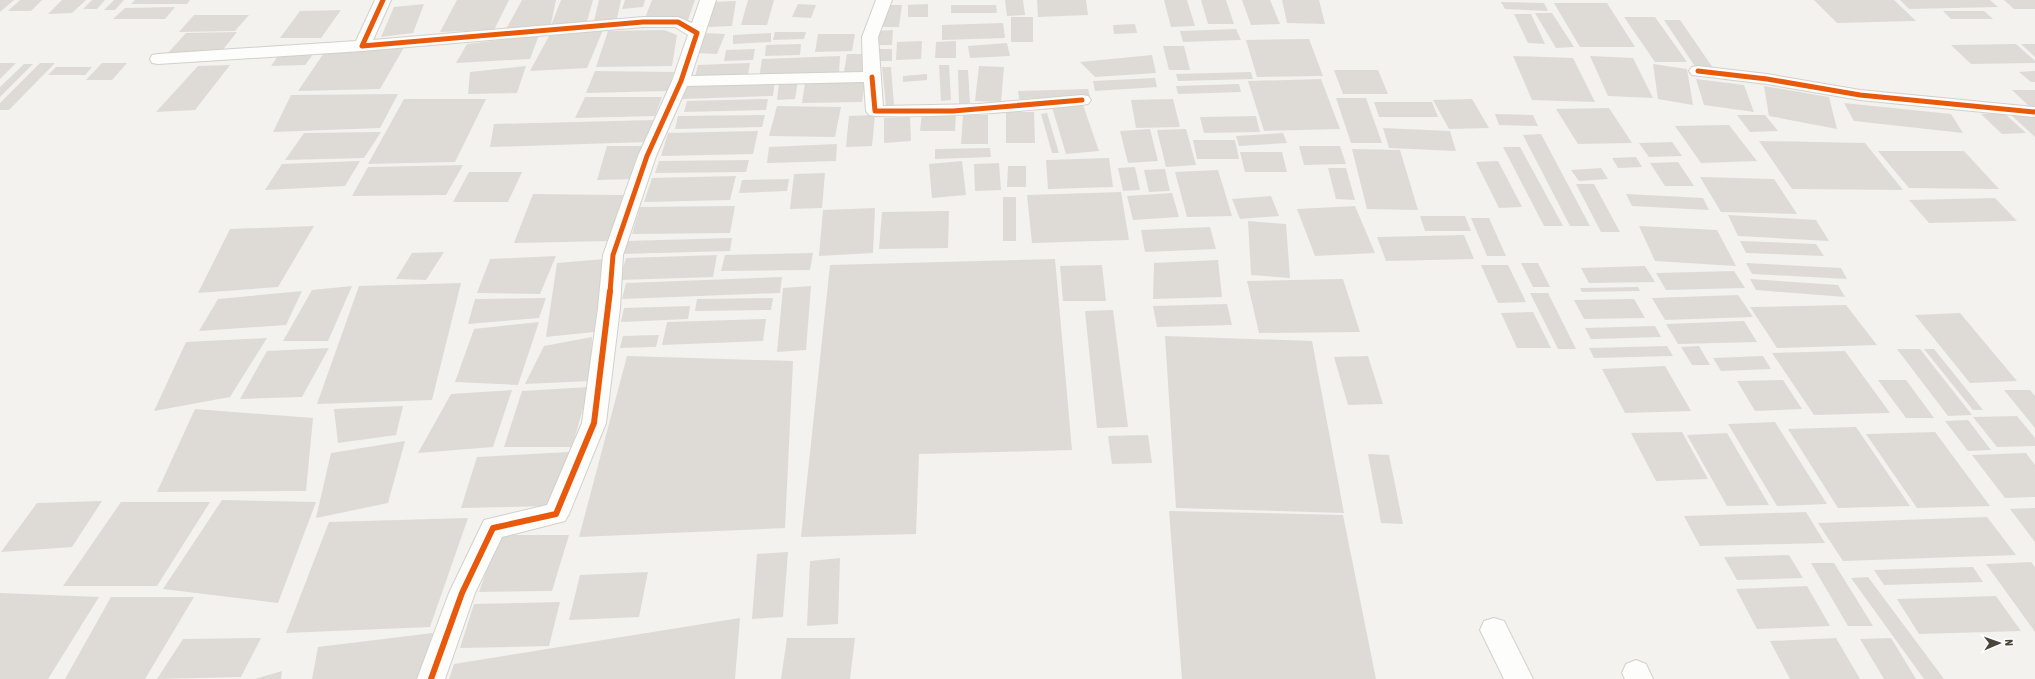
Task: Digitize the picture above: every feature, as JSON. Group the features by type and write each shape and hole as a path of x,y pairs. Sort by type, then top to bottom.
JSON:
{"street":[{"path":"362,46 383,0"},
{"path":"431,679 462,593 493,528 556,514 594,423 609,308 614,254 647,156 681,81 708,0"},
{"path":"884,0 870,38 875,111 911,112 1018,106 1082,100"},
{"path":"158,59 362,46 643,22 678,22 697,33"},
{"path":"1698,71 1767,79 1875,96 1950,105 2035,112"},
{"path":"681,81 872,77"},
{"path":"1494,630 1519,679"}],"building":[{"path":"0,0 14,0 0,12"},
{"path":"20,0 42,0 31,11 8,11"},
{"path":"62,0 86,0 72,13 48,14"},
{"path":"92,0 105,0 97,9 83,9"},
{"path":"114,0 124,0 115,10 104,10"},
{"path":"135,0 190,0 187,4 131,4"},
{"path":"457,0 509,0 494,30 440,32"},
{"path":"522,0 556,0 550,28 506,29"},
{"path":"561,0 593,0 586,25 550,28"},
{"path":"599,0 621,0 617,19 594,21"},
{"path":"625,0 645,0 643,7 622,9"},
{"path":"652,0 695,0 688,20 645,18"},
{"path":"748,0 774,0 767,25 741,25"},
{"path":"1005,0 1023,0 1025,15 1007,16"},
{"path":"1037,0 1086,0 1088,15 1038,17"},
{"path":"1164,0 1187,0 1195,26 1171,27"},
{"path":"1201,0 1226,0 1234,24 1208,24"},
{"path":"1242,0 1270,0 1280,24 1251,25"},
{"path":"1282,0 1319,0 1325,24 1287,23"},
{"path":"1814,0 1894,0 1916,21 1837,23"},
{"path":"1900,0 1990,0 1998,7 1909,9"},
{"path":"2004,0 2035,0 2035,9 2014,9"},
{"path":"736,1 732,26 708,27 712,2"},
{"path":"1501,2 1544,3 1548,11 1505,9"},
{"path":"1554,3 1607,3 1635,47 1580,47"},
{"path":"424,4 413,33 381,37 394,7"},
{"path":"798,4 816,5 811,18 792,17"},
{"path":"928,4 928,17 908,17 908,5"},
{"path":"886,5 902,5 899,27 882,27"},
{"path":"951,5 996,5 997,13 951,13"},
{"path":"175,7 165,19 113,19 125,8"},
{"path":"341,10 321,38 280,38 300,11"},
{"path":"1943,11 1984,11 1993,19 1951,19"},
{"path":"1535,13 1552,13 1574,47 1556,48"},
{"path":"1514,14 1531,14 1545,44 1528,43"},
{"path":"194,15 249,15 235,31 179,32"},
{"path":"1011,17 1033,17 1033,42 1011,42"},
{"path":"1624,17 1655,17 1687,62 1655,62"},
{"path":"1664,20 1680,20 1713,68 1696,68"},
{"path":"1003,23 1005,38 942,40 942,25"},
{"path":"1135,24 1137,33 1114,34 1113,25"},
{"path":"1236,29 1241,40 1183,42 1180,31"},
{"path":"603,30 587,68 530,71 549,36"},
{"path":"664,30 677,35 672,66 596,67 608,31"},
{"path":"893,30 892,45 876,45 877,31"},
{"path":"237,32 221,52 168,53 186,33"},
{"path":"775,32 806,32 804,39 773,40"},
{"path":"702,33 725,34 717,54 694,53"},
{"path":"771,33 771,42 733,44 733,35"},
{"path":"818,34 855,34 852,51 815,52"},
{"path":"539,35 530,59 456,63 467,44"},
{"path":"410,37 380,89 298,91 328,47"},
{"path":"1309,39 1323,76 1257,77 1246,40"},
{"path":"922,41 921,59 896,60 897,42"},
{"path":"956,41 956,58 935,58 936,42"},
{"path":"1007,43 1010,56 970,58 968,46"},
{"path":"801,44 800,55 765,56 766,45"},
{"path":"2016,44 2035,61 2035,63 1971,64 1951,45"},
{"path":"2021,44 2035,44 2035,57"},
{"path":"1163,46 1184,46 1190,70 1169,70"},
{"path":"283,49 317,49 305,65 271,66"},
{"path":"755,49 753,60 724,61 726,50"},
{"path":"877,49 892,49 892,61 876,61"},
{"path":"847,54 866,54 863,72 844,72"},
{"path":"1152,55 1156,73 1095,77 1080,62"},
{"path":"840,56 839,74 759,78 762,59"},
{"path":"1513,56 1573,58 1595,102 1532,100"},
{"path":"1590,56 1633,58 1653,98 1608,96"},
{"path":"0,63 16,63 0,79"},
{"path":"40,63 55,63 9,110 0,110 0,103"},
{"path":"102,63 127,63 112,80 86,80"},
{"path":"750,63 748,75 695,77 698,65"},
{"path":"24,64 33,64 0,97 0,87"},
{"path":"1653,64 1687,69 1693,105 1658,99"},
{"path":"230,65 195,110 156,112 198,66"},
{"path":"939,65 949,65 951,100 941,101"},
{"path":"526,66 517,93 468,94 470,72"},
{"path":"979,66 1004,67 1001,102 975,101"},
{"path":"56,67 92,67 85,75 48,75"},
{"path":"882,67 891,67 894,105 886,106"},
{"path":"958,70 968,70 970,103 959,104"},
{"path":"1334,70 1378,70 1388,94 1343,94"},
{"path":"595,71 674,72 668,91 586,93"},
{"path":"2035,71 2035,82 2031,82 2019,72"},
{"path":"1251,72 1253,79 1178,81 1176,74"},
{"path":"927,74 927,80 903,82 903,76"},
{"path":"1155,78 1157,87 1095,91 1093,81"},
{"path":"1321,79 1340,129 1264,131 1248,81"},
{"path":"1696,79 1744,85 1754,112 1704,105"},
{"path":"775,81 773,96 682,99 686,83"},
{"path":"798,81 795,99 777,100 779,82"},
{"path":"865,82 862,102 802,103 805,83"},
{"path":"1239,84 1241,92 1178,94 1176,86"},
{"path":"1764,86 1829,97 1837,129 1769,116"},
{"path":"1088,89 1090,97 1019,99 1018,91"},
{"path":"2012,90 2035,90 2035,108 2031,108"},
{"path":"398,94 380,128 273,132 291,95"},
{"path":"585,97 662,97 655,116 575,118"},
{"path":"1336,98 1366,98 1382,143 1351,143"},
{"path":"404,99 486,99 455,162 368,164"},
{"path":"768,99 766,110 684,112 687,101"},
{"path":"1173,99 1180,127 1136,128 1131,100"},
{"path":"1472,99 1489,128 1449,129 1433,100"},
{"path":"1374,102 1432,102 1438,117 1379,117"},
{"path":"1844,103 1951,114 1963,133 1854,121"},
{"path":"1083,105 1099,151 1066,154 1052,107"},
{"path":"777,106 841,107 835,137 769,136"},
{"path":"1609,108 1632,143 1578,144 1556,109"},
{"path":"1006,112 1034,112 1035,143 1006,143"},
{"path":"922,113 956,113 955,131 920,131"},
{"path":"1047,113 1059,153 1052,153 1041,114"},
{"path":"2004,113 2026,133 2002,134 1981,114"},
{"path":"2031,113 2035,117 2035,137 2010,114"},
{"path":"1495,114 1533,115 1538,126 1499,125"},
{"path":"765,115 762,127 675,129 678,116"},
{"path":"875,115 872,146 846,147 849,116"},
{"path":"963,115 988,115 988,144 961,144"},
{"path":"1737,115 1765,115 1778,131 1750,132"},
{"path":"1256,116 1260,132 1204,133 1200,117"},
{"path":"910,117 911,141 884,143 884,118"},
{"path":"653,120 647,142 490,147 494,124"},
{"path":"1729,125 1757,161 1701,163 1675,126"},
{"path":"1383,128 1450,131 1456,151 1389,148"},
{"path":"1150,129 1158,161 1128,163 1120,131"},
{"path":"1186,129 1196,165 1166,167 1157,130"},
{"path":"758,131 753,154 661,156 668,133"},
{"path":"381,132 364,158 285,160 304,133"},
{"path":"1283,133 1287,143 1239,146 1236,136"},
{"path":"1541,134 1590,226 1570,226 1523,135"},
{"path":"1193,140 1235,140 1239,159 1197,159"},
{"path":"1759,141 1865,143 1903,190 1792,189"},
{"path":"1672,142 1682,156 1649,157 1639,143"},
{"path":"837,144 836,161 767,163 769,147"},
{"path":"607,146 647,146 635,179 597,180"},
{"path":"1299,146 1340,146 1346,164 1304,165"},
{"path":"1503,147 1520,147 1563,226 1544,226"},
{"path":"990,148 991,157 935,159 935,149"},
{"path":"1352,149 1400,150 1418,210 1367,209"},
{"path":"1878,151 1964,151 1999,189 1909,188"},
{"path":"1240,152 1282,152 1287,172 1245,172"},
{"path":"1636,157 1642,167 1618,168 1612,158"},
{"path":"1109,158 1113,187 1048,189 1046,160"},
{"path":"749,160 746,172 655,173 659,161"},
{"path":"360,161 345,186 265,190 282,164"},
{"path":"962,161 966,195 932,198 929,164"},
{"path":"1498,161 1522,207 1499,208 1476,162"},
{"path":"1678,162 1694,186 1665,186 1650,163"},
{"path":"999,163 1001,190 975,191 974,164"},
{"path":"463,165 446,195 352,196 368,167"},
{"path":"1008,166 1026,166 1026,187 1007,187"},
{"path":"1135,167 1140,190 1123,191 1118,168"},
{"path":"1328,168 1346,168 1355,200 1336,199"},
{"path":"1601,168 1608,179 1579,181 1571,170"},
{"path":"1165,169 1170,191 1149,192 1144,170"},
{"path":"1218,170 1232,216 1187,217 1175,172"},
{"path":"469,172 522,172 508,202 453,202"},
{"path":"825,173 822,208 790,209 794,174"},
{"path":"736,176 730,200 644,202 652,178"},
{"path":"1700,177 1774,179 1797,214 1721,212"},
{"path":"789,179 787,191 739,193 742,180"},
{"path":"1576,184 1594,184 1620,232 1601,232"},
{"path":"1121,192 1129,240 1032,243 1027,195"},
{"path":"1172,193 1179,217 1133,220 1127,196"},
{"path":"533,194 623,195 611,241 514,243"},
{"path":"1626,194 1703,198 1709,210 1632,206"},
{"path":"1271,196 1279,216 1240,219 1232,199"},
{"path":"1003,197 1016,197 1016,241 1003,241"},
{"path":"1995,198 2017,221 1929,223 1909,200"},
{"path":"735,206 730,233 632,234 640,207"},
{"path":"1355,206 1375,253 1315,256 1297,209"},
{"path":"875,208 873,253 819,256 823,210"},
{"path":"949,211 948,248 879,249 882,212"},
{"path":"1728,215 1816,220 1829,241 1738,236"},
{"path":"1420,216 1465,216 1471,231 1425,231"},
{"path":"1471,218 1489,218 1506,256 1487,256"},
{"path":"1248,221 1286,224 1290,278 1251,275"},
{"path":"314,226 278,287 198,293 230,229"},
{"path":"1639,226 1717,230 1736,266 1655,261"},
{"path":"1210,227 1216,249 1145,252 1141,230"},
{"path":"1464,235 1474,259 1386,261 1377,237"},
{"path":"732,238 730,251 622,254 625,241"},
{"path":"1740,241 1816,244 1824,256 1746,253"},
{"path":"444,252 426,280 396,279 412,253"},
{"path":"813,253 810,270 721,271 725,255"},
{"path":"717,255 713,277 619,280 626,258"},
{"path":"556,256 540,294 477,293 490,259"},
{"path":"604,259 594,332 546,337 557,263"},
{"path":"1055,259 1072,450 919,454 916,534 801,537 830,265"},
{"path":"1218,260 1222,297 1153,299 1154,263"},
{"path":"1521,263 1538,263 1550,287 1533,287"},
{"path":"1746,263 1841,268 1847,279 1752,274"},
{"path":"1102,265 1106,301 1063,301 1060,266"},
{"path":"1481,265 1508,265 1526,302 1498,303"},
{"path":"1645,266 1655,282 1589,283 1581,268"},
{"path":"1734,271 1745,288 1666,290 1656,273"},
{"path":"782,277 780,293 622,299 626,283"},
{"path":"1343,279 1360,332 1259,333 1247,281"},
{"path":"1750,279 1838,285 1845,297 1756,290"},
{"path":"461,283 432,400 317,404 359,286"},
{"path":"352,286 328,341 283,341 312,290"},
{"path":"811,286 806,350 777,352 783,288"},
{"path":"1638,287 1640,291 1582,292 1580,288"},
{"path":"302,291 286,325 199,331 218,299"},
{"path":"1530,293 1548,293 1576,349 1558,349"},
{"path":"1738,295 1753,317 1665,320 1652,298"},
{"path":"546,298 539,318 468,324 475,299"},
{"path":"773,298 771,310 695,311 697,299"},
{"path":"1634,299 1645,318 1584,319 1574,300"},
{"path":"1227,304 1232,325 1157,327 1153,306"},
{"path":"1846,305 1877,345 1777,348 1750,307"},
{"path":"690,306 688,319 621,322 624,308"},
{"path":"1113,310 1128,427 1097,428 1085,311"},
{"path":"1533,312 1551,348 1517,348 1501,313"},
{"path":"1960,313 2017,381 1970,383 1915,315"},
{"path":"766,319 763,341 662,345 667,322"},
{"path":"1744,321 1757,342 1678,344 1666,324"},
{"path":"539,322 518,385 455,382 474,329"},
{"path":"1655,326 1661,337 1591,339 1585,328"},
{"path":"659,335 656,347 620,348 623,336"},
{"path":"1165,336 1312,341 1344,513 1176,508"},
{"path":"592,337 591,381 525,384 544,346"},
{"path":"267,338 230,397 154,411 186,342"},
{"path":"1667,346 1673,356 1594,358 1589,348"},
{"path":"1699,346 1710,365 1692,365 1681,347"},
{"path":"329,348 302,397 240,399 267,351"},
{"path":"1897,349 1920,349 1972,415 1948,416"},
{"path":"1924,349 1934,349 1983,410 1973,410"},
{"path":"1845,351 1890,413 1814,415 1772,353"},
{"path":"627,356 793,361 785,528 579,537"},
{"path":"1368,356 1383,404 1348,405 1334,357"},
{"path":"1763,356 1771,369 1721,371 1713,358"},
{"path":"1665,366 1691,411 1625,413 1602,369"},
{"path":"1783,380 1802,409 1755,411 1737,381"},
{"path":"1878,380 1906,380 1934,418 1906,418"},
{"path":"589,387 572,447 504,447 522,391"},
{"path":"512,390 493,447 418,453 451,394"},
{"path":"2004,390 2030,390 2035,396 2035,428"},
{"path":"403,406 396,435 338,443 334,409"},
{"path":"195,409 313,418 306,491 157,492"},
{"path":"2017,416 2035,438 2035,446 1997,447 1973,417"},
{"path":"1968,420 1991,450 1968,451 1945,421"},
{"path":"1775,422 1827,504 1777,506 1728,424"},
{"path":"1856,427 1910,506 1838,508 1788,429"},
{"path":"1682,432 1708,479 1656,481 1631,433"},
{"path":"1935,432 1990,506 1917,508 1866,434"},
{"path":"1727,433 1769,505 1727,506 1687,435"},
{"path":"1148,435 1152,463 1112,464 1108,436"},
{"path":"405,441 388,503 316,518 331,453"},
{"path":"570,452 549,506 461,508 477,457"},
{"path":"2026,453 2035,465 2035,497 2005,498 1972,455"},
{"path":"1368,454 1389,455 1403,524 1381,523"},
{"path":"222,500 316,502 278,603 163,589"},
{"path":"102,501 72,547 1,552 37,503"},
{"path":"121,502 210,502 157,586 63,586"},
{"path":"2035,508 2035,542 2010,509"},
{"path":"1169,511 1343,515 1376,679 1182,679"},
{"path":"1806,512 1825,543 1700,546 1684,516"},
{"path":"1987,517 2016,555 1843,561 1818,523"},
{"path":"468,518 430,627 286,633 329,522"},
{"path":"499,535 569,535 552,591 479,592"},
{"path":"788,552 783,617 752,619 757,554"},
{"path":"1789,555 1803,578 1737,580 1724,557"},
{"path":"840,558 838,624 807,626 810,561"},
{"path":"2031,562 2035,567 2035,632 1986,564"},
{"path":"1811,563 1834,563 1873,626 1848,626"},
{"path":"1973,567 1983,582 1884,585 1874,570"},
{"path":"648,572 639,617 569,620 580,575"},
{"path":"1868,577 1944,679 1924,679 1851,578"},
{"path":"1807,586 1830,626 1757,629 1736,589"},
{"path":"0,593 99,597 48,679 0,679"},
{"path":"1996,596 2021,631 1919,634 1897,599"},
{"path":"111,597 194,597 145,679 65,679"},
{"path":"560,602 549,646 460,648 474,604"},
{"path":"740,618 735,679 449,679 454,664"},
{"path":"433,633 417,679 312,679 318,647"},
{"path":"261,638 241,677 157,679 183,639"},
{"path":"787,638 855,638 850,679 781,679"},
{"path":"1836,638 1860,679 1790,679 1770,641"},
{"path":"1891,638 1916,679 1884,679 1860,639"},
{"path":"282,671 281,679 255,679"}],"cycle path":[{"path":"383,0 362,46 643,22 678,22 697,33 681,81 647,156 613,255 609,308 594,423 556,514 493,528 462,593 431,679"},
{"path":"1698,71 1767,79 1860,95 1950,105 2035,112"},
{"path":"872,77 875,111 953,111 1082,100"}]}
